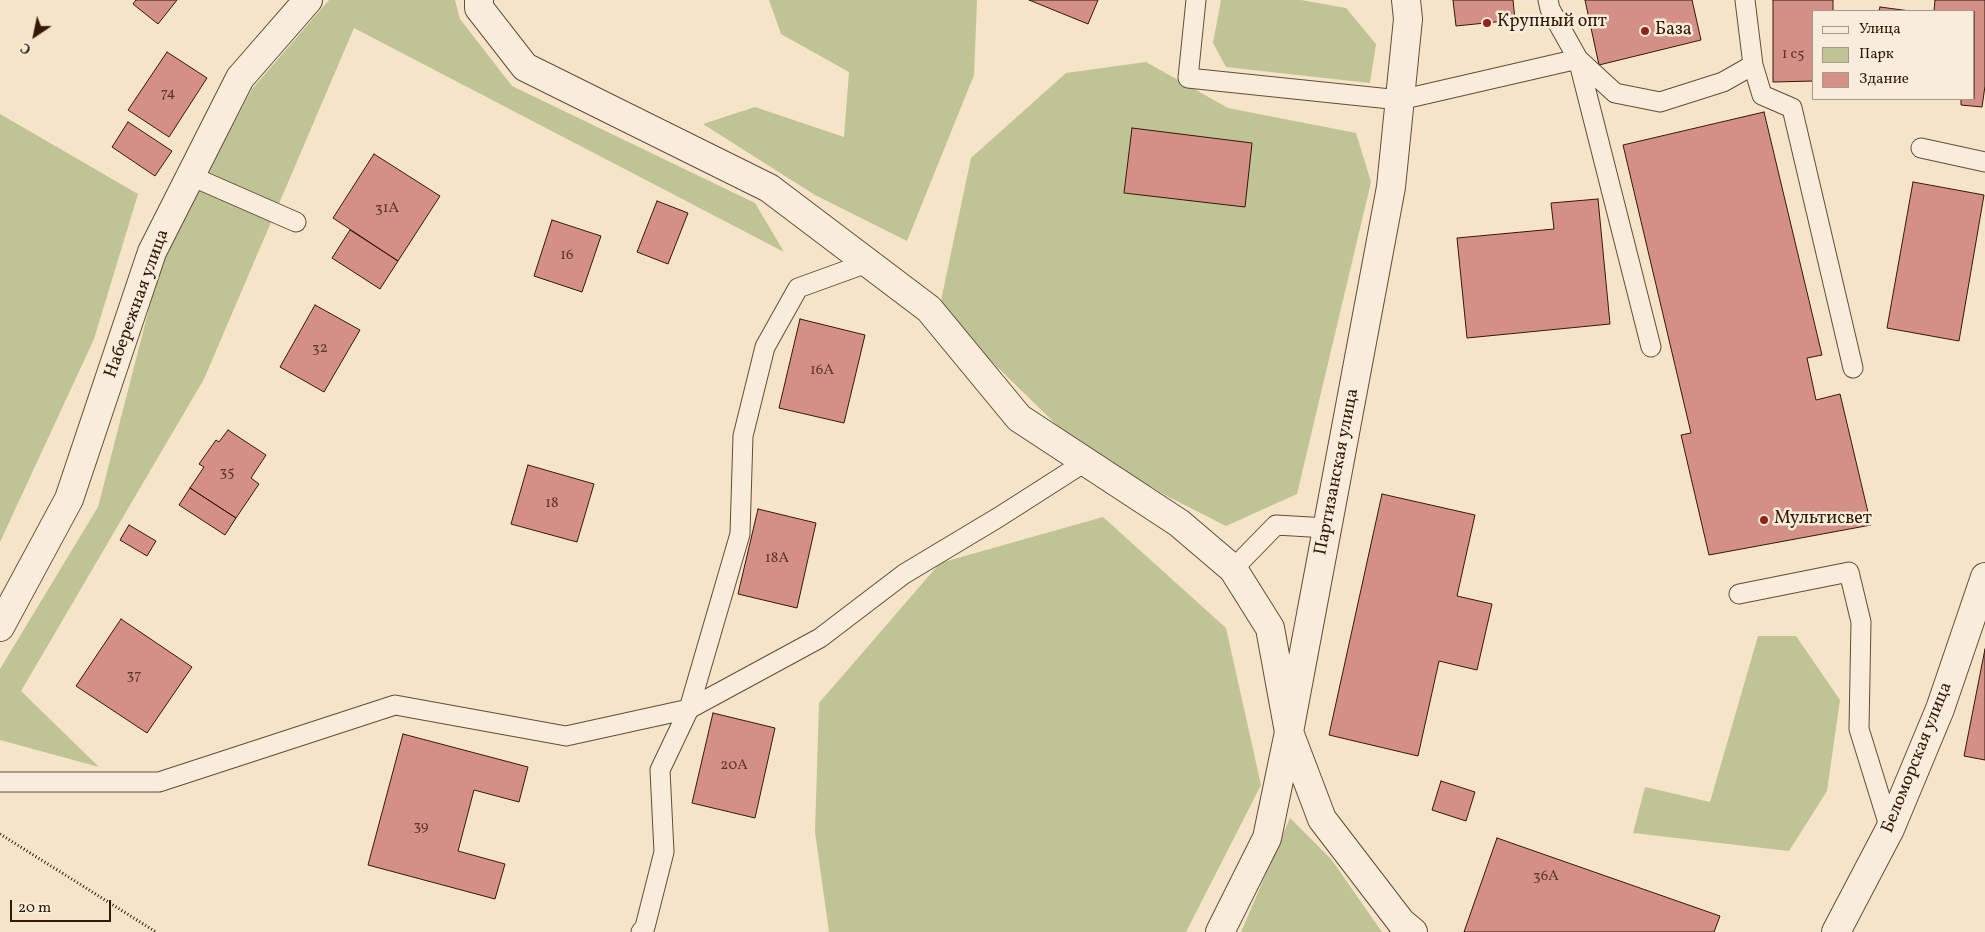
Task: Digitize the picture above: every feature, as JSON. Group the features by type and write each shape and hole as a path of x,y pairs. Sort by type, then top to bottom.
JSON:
{"street":[{"name":"Набережная улица","path":"0,627 69,499 152,252 240,78 308,0"},
{"path":"479,0 479,8 525,67 769,188 929,309 1018,418 1179,523 1233,569 1270,628 1290,732 1322,819 1401,922 1413,932"},
{"name":"Партизанская улица","path":"1220,932 1267,838 1290,732 1391,187 1408,19 1406,0"},
{"name":"Беломорская улица","path":"1836,932 1890,829 1940,709 1985,577"}],"lane":[{"path":"1196,0 1188,78 1400,100 1578,59"},
{"path":"1548,0 1550,9 1578,59 1651,347"},
{"path":"1745,0 1753,65 1762,95 1792,108 1853,368"},
{"path":"1578,59 1615,93 1660,102 1723,82 1753,65"},
{"path":"1921,148 1985,162"},
{"path":"191,176 296,222"},
{"path":"640,932 645,927 664,852 660,770 689,708 740,534 743,436 765,347 798,288 868,263"},
{"path":"0,782 159,782 395,705 566,736 689,708 820,638 904,574 999,517 1085,462"},
{"path":"1233,569 1276,524 1327,528"},
{"path":"1739,594 1849,572 1861,622 1859,729 1890,829"}],"path":[{"path":"0,834 156,932"}],"green space":[{"path":"329,0 455,0 460,19 512,86 755,203 784,252 354,28 204,379 21,691 99,767 0,740 0,669 98,507 161,262 252,89"},
{"path":"769,0 977,0 974,75 907,241 815,195 703,124 755,107 844,137 849,72 781,34"},
{"path":"1221,0 1301,0 1346,8 1376,44 1370,83 1226,67 1213,43"},
{"path":"1146,62 1228,108 1356,133 1371,182 1297,494 1226,526 1165,495 1071,439 939,310 971,158 1066,73"},
{"path":"0,114 138,194 94,339 0,542"},
{"path":"1103,517 1226,628 1261,785 1186,932 829,932 815,832 819,703 940,563"},
{"path":"1758,636 1796,636 1840,700 1827,791 1789,851 1633,833 1645,787 1710,802"},
{"path":"1290,818 1331,859 1382,932 1241,932"}],"building":[{"path":"136,0 177,0 158,24 133,4"},
{"path":"1029,0 1098,0 1088,24"},
{"path":"1453,0 1513,0 1515,20 1456,26"},
{"name":"База","path":"1585,0 1692,0 1701,40 1599,65"},
{"path":"1773,0 1833,0 1833,10 1812,10 1812,81 1773,82"},
{"path":"1935,0 1985,0 1985,86 1982,107 1961,105 1961,100 1975,100 1975,10 1934,10"},
{"path":"1880,7 1902,10 1879,10"},
{"path":"167,52 207,78 169,137 128,110"},
{"path":"1764,112 1822,355 1807,358 1816,400 1840,394 1871,525 1709,555 1681,435 1691,433 1623,145"},
{"path":"128,122 172,151 155,176 112,147"},
{"path":"1132,128 1252,143 1245,207 1124,193"},
{"path":"374,154 440,196 398,261 333,218"},
{"path":"1913,182 1984,195 1959,341 1887,328"},
{"path":"1598,199 1610,324 1467,338 1457,238 1554,229 1551,203"},
{"path":"657,201 688,213 668,264 637,252"},
{"path":"552,220 601,236 582,292 534,276"},
{"path":"350,230 398,261 380,289 332,258"},
{"path":"315,305 360,330 324,392 280,367"},
{"path":"800,319 865,335 844,423 779,408"},
{"path":"228,430 266,455 251,478 259,484 236,518 190,488 204,467 199,464 216,440 219,442"},
{"path":"528,465 594,484 577,542 511,524"},
{"path":"190,488 236,518 225,535 179,505"},
{"path":"1382,494 1475,515 1457,596 1492,604 1477,670 1439,661 1418,756 1329,735"},
{"path":"758,509 816,523 797,608 738,594"},
{"path":"129,525 156,541 147,556 120,540"},
{"path":"121,619 192,667 147,733 76,686"},
{"path":"1985,649 1985,760 1964,756"},
{"path":"713,713 775,728 755,818 692,803"},
{"path":"403,734 528,767 519,802 474,790 458,851 505,864 495,899 368,865"},
{"path":"1441,781 1475,792 1466,821 1432,810"},
{"path":"1497,838 1720,916 1714,932 1464,932"}],"place":[{"name":"Крупный опт","path":"1487,23"},
{"name":"База","path":"1645,31"},
{"name":"Мультисвет","path":"1764,520"}]}
